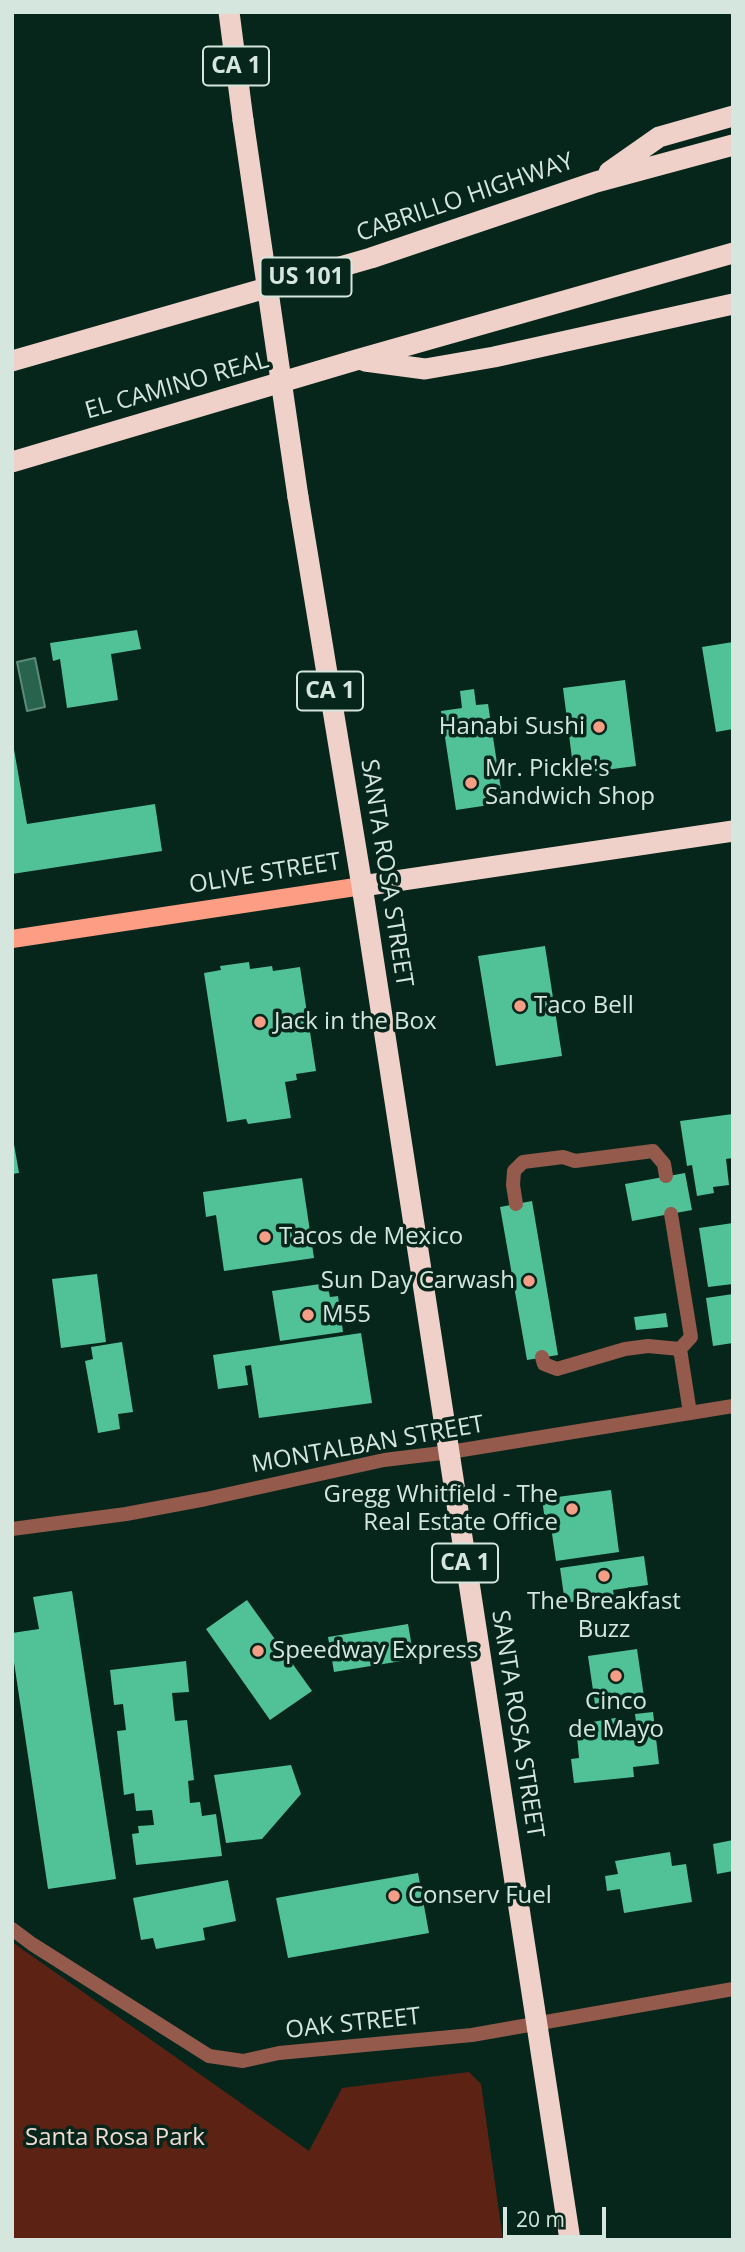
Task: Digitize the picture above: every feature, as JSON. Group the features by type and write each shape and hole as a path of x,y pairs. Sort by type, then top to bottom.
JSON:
{"highway":[{"name":"SANTA ROSA STREET","path":"229,12 298,497 362,886 570,2240"},
{"path":"596,181 659,137 733,116"},
{"name":"CABRILLO HIGHWAY","path":"12,360 371,258 596,181 733,145"},
{"path":"356,360 733,253"},
{"path":"356,360 425,369 494,357 733,304"},
{"name":"EL CAMINO REAL","path":"12,462 356,360"},
{"name":"OLIVE STREET","path":"362,886 733,831"}],"main road":[{"name":"OLIVE STREET","path":"12,939 362,886"}],"street":[{"path":"516,1204 514,1171 523,1162 563,1157 575,1161 653,1151 664,1164 666,1176"},
{"path":"671,1214 691,1337 680,1349"},
{"path":"542,1357 544,1364 557,1370 625,1349 648,1346 680,1349"},
{"path":"680,1349 690,1413"},
{"name":"MONTALBAN STREET","path":"12,1529 139,1511 384,1460 450,1452 733,1406"},
{"name":"OAK STREET","path":"12,1929 209,2056 243,2061 279,2053 472,2035 733,1989"}],"green space":[{"name":"Santa Rosa Park","path":"12,1942 309,2151 342,2088 469,2072 481,2084 503,2240 12,2240"}],"shaded area":[{"path":"35,658 45,707 27,711 17,662"}],"building":[{"path":"137,630 141,649 111,654 118,700 67,708 60,659 53,661 50,643"},
{"path":"733,642 733,729 716,732 702,647"},
{"name":"Hanabi Sushi","path":"625,680 636,766 574,774 563,688"},
{"path":"474,689 476,705 488,704 503,803 456,810 441,711 462,708 460,691"},
{"path":"12,738 27,824 155,804 162,851 12,874"},
{"name":"Taco Bell","path":"545,946 562,1056 496,1066 478,956"},
{"name":"Jack in the Box","path":"249,962 250,969 272,966 273,971 300,967 316,1071 296,1074 297,1080 285,1082 291,1118 248,1124 246,1119 227,1122 204,973 221,970 220,966"},
{"path":"733,1114 733,1158 726,1159 729,1185 713,1187 714,1193 697,1196 692,1165 687,1166 680,1121"},
{"path":"12,1133 19,1173 12,1174"},
{"path":"685,1173 692,1210 632,1221 625,1184"},
{"name":"Tacos de Mexico","path":"302,1178 314,1258 224,1271 216,1215 206,1217 203,1192"},
{"name":"Sun Day Carwash","path":"532,1201 558,1355 527,1360 500,1207"},
{"path":"733,1223 733,1284 708,1287 699,1228"},
{"path":"97,1274 106,1342 61,1348 52,1279"},
{"name":"M55","path":"327,1283 330,1297 338,1296 343,1332 280,1341 272,1291"},
{"path":"733,1294 733,1343 713,1346 706,1298"},
{"path":"666,1313 668,1327 636,1330 634,1317"},
{"path":"361,1333 372,1403 259,1418 251,1365 245,1366 248,1385 218,1389 213,1355"},
{"path":"122,1342 133,1412 118,1414 120,1429 98,1433 85,1361 93,1359 91,1347"},
{"path":"611,1490 619,1552 556,1561 551,1527 546,1528 542,1499"},
{"name":"The Breakfast Buzz","path":"644,1556 648,1585 613,1590 614,1596 565,1603 560,1568"},
{"path":"72,1591 116,1879 48,1889 12,1649 12,1633 39,1629 33,1597"},
{"path":"247,1600 312,1691 270,1720 206,1629"},
{"path":"408,1624 414,1659 334,1672 328,1637"},
{"name":"Cinco de Mayo","path":"637,1649 644,1697 595,1704 588,1656"},
{"path":"186,1661 189,1692 172,1693 175,1721 187,1720 194,1780 188,1781 190,1803 200,1802 202,1816 216,1814 222,1856 136,1865 132,1834 139,1833 138,1826 154,1825 152,1810 136,1811 134,1793 124,1795 117,1731 126,1730 123,1704 114,1705 110,1670"},
{"path":"653,1712 659,1764 633,1767 634,1777 574,1783 571,1759 579,1758 577,1736 570,1737 569,1726 621,1717 622,1723 636,1722 635,1714"},
{"path":"291,1765 301,1794 262,1839 226,1843 214,1775"},
{"path":"733,1840 733,1871 717,1874 713,1844"},
{"path":"670,1852 672,1866 686,1864 692,1902 624,1913 620,1889 607,1891 605,1876 618,1874 615,1861"},
{"path":"418,1873 429,1933 288,1958 276,1898"},
{"path":"228,1880 236,1921 203,1928 205,1940 156,1949 153,1938 141,1940 133,1898"}],"place":[{"name":"Hanabi Sushi","path":"599,727"},
{"name":"Mr. Pickle's Sandwich Shop","path":"471,783"},
{"name":"Taco Bell","path":"520,1006"},
{"name":"Jack in the Box","path":"260,1022"},
{"name":"Tacos de Mexico","path":"265,1237"},
{"name":"Sun Day Carwash","path":"529,1281"},
{"name":"M55","path":"308,1315"},
{"name":"Gregg Whitfield - The Real Estate Office","path":"572,1509"},
{"name":"The Breakfast Buzz","path":"604,1576"},
{"name":"Speedway Express","path":"258,1651"},
{"name":"Cinco de Mayo","path":"616,1676"},
{"name":"Conserv Fuel","path":"394,1896"}]}
